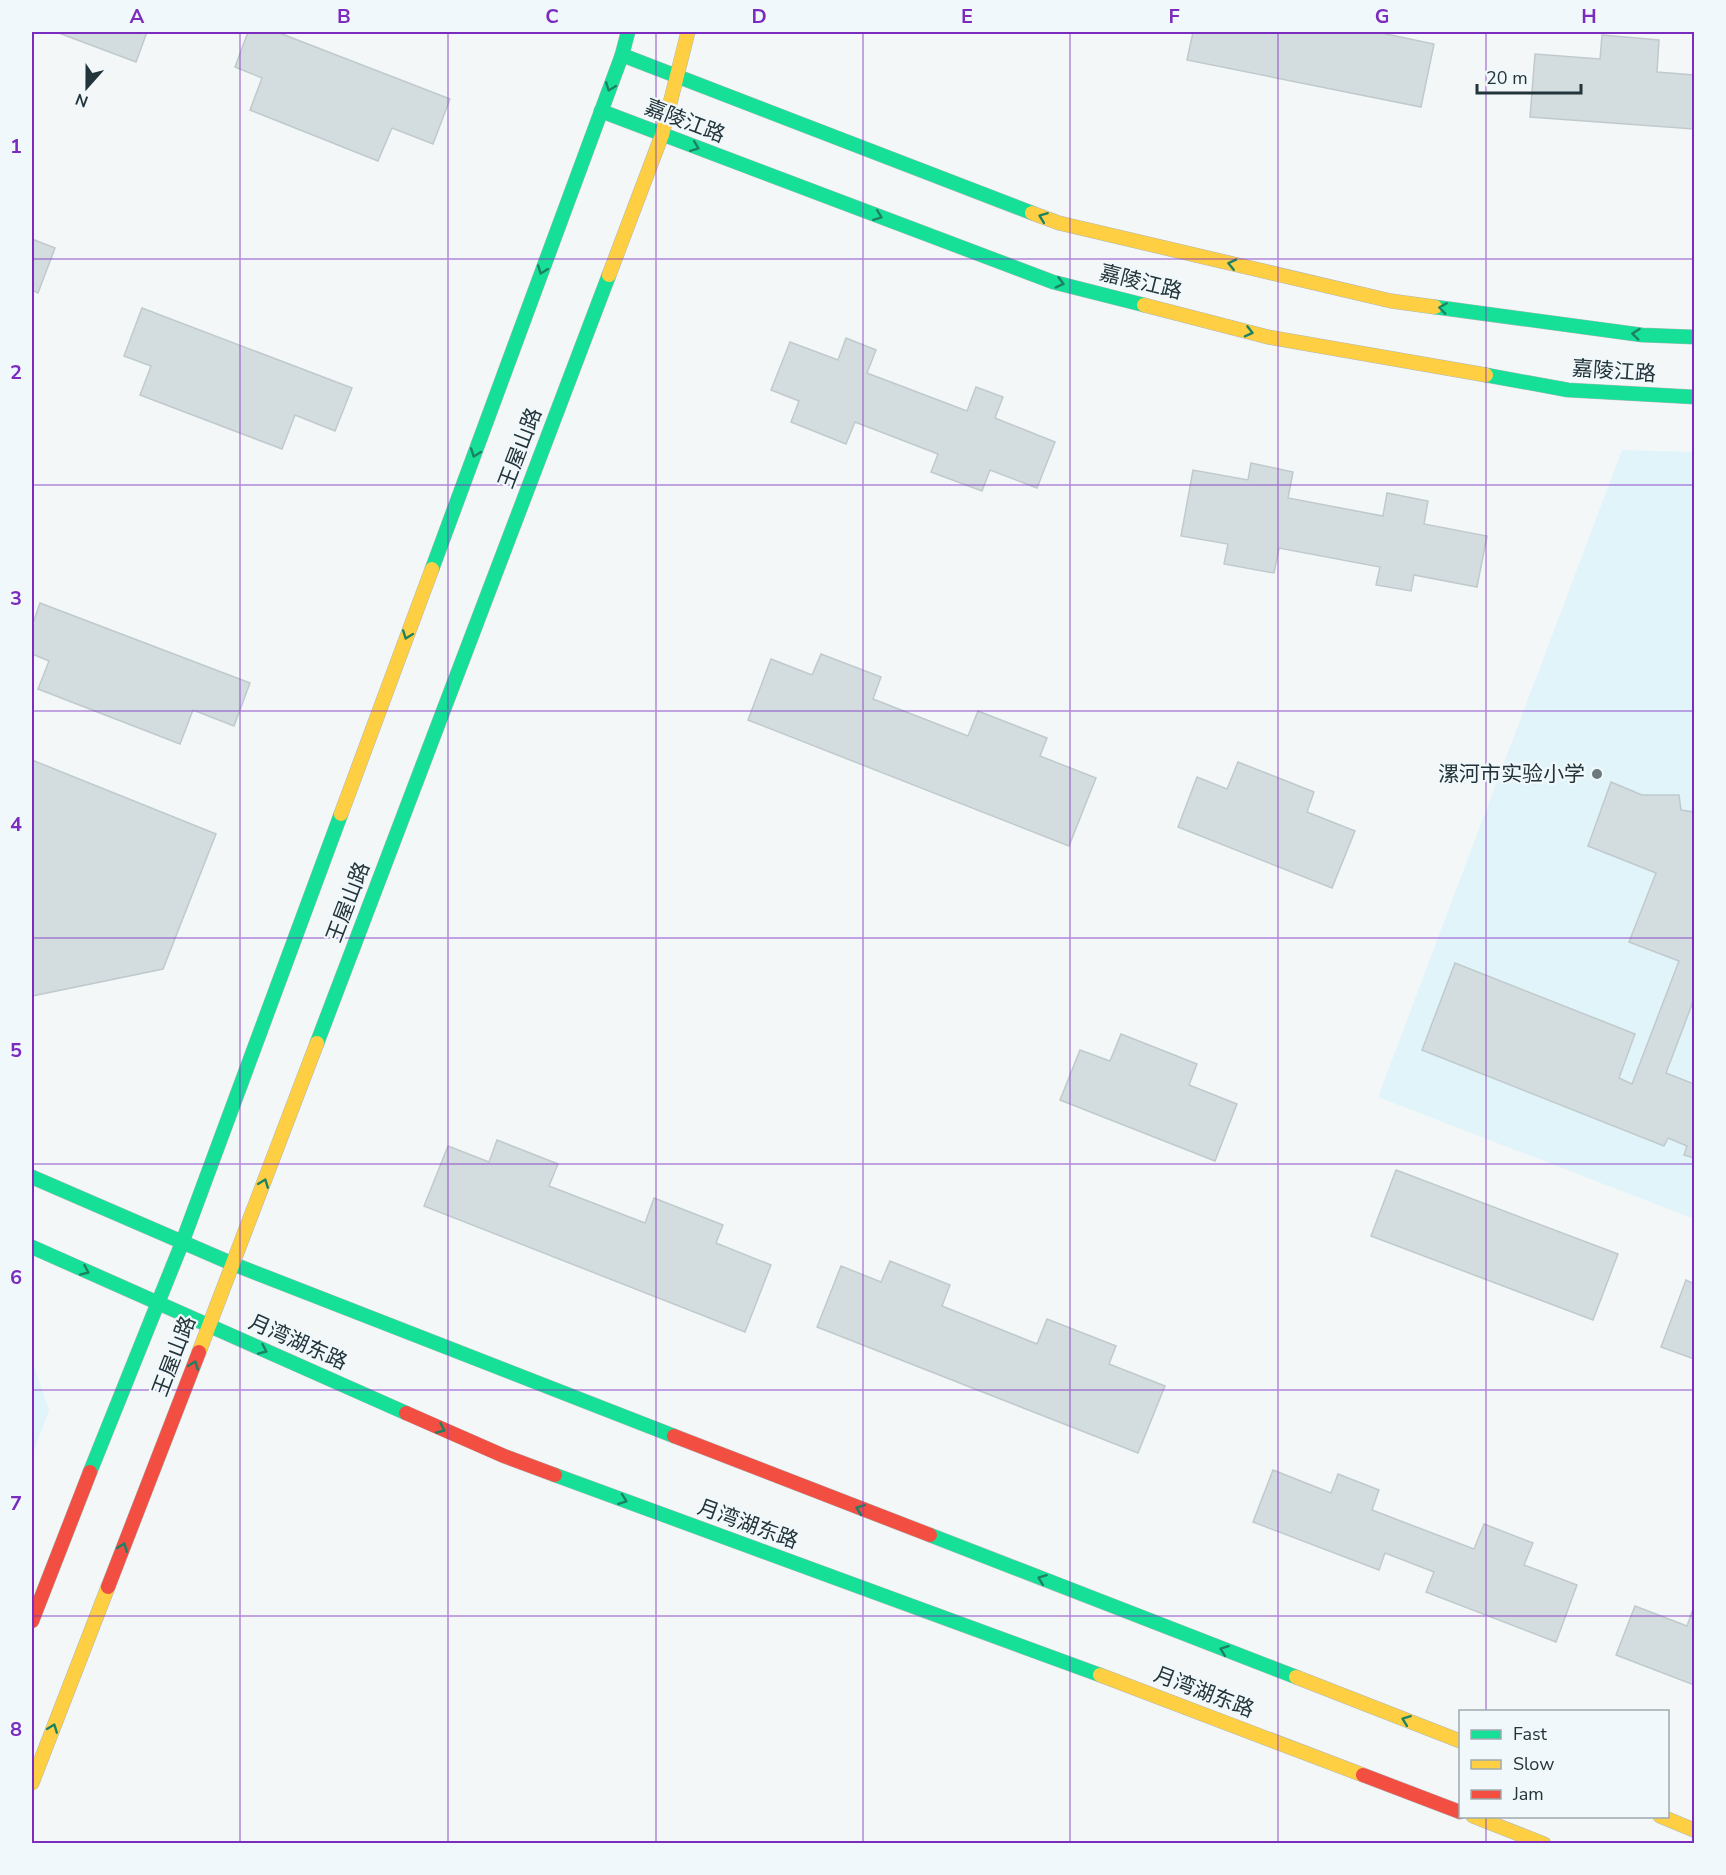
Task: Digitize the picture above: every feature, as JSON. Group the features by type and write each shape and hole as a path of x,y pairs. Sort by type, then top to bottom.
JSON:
{"street":[{"name":"王屋山路","path":"32,1621 182,1243 622,55 628,32"},
{"name":"王屋山路","path":"32,1783 233,1264 662,135 688,32"},
{"name":"嘉陵江路","path":"622,55 1059,223 1391,301 1642,335 1695,337"},
{"name":"嘉陵江路","path":"601,111 1053,282 1268,337 1568,390 1695,397"},
{"path":"32,1177 233,1264 1459,1740"},
{"name":"月湾湖东路","path":"32,1247 504,1456 1195,1710 1459,1811"},
{"path":"1478,1818 1544,1844"},
{"path":"1665,1818 1695,1830"}],"shaded area":[{"name":"漯河市实验小学","path":"1622,450 1694,452 1694,1219 1378,1097"},
{"path":"32,1360 49,1410 32,1456"}],"building":[{"path":"56,32 147,32 136,62"},
{"path":"248,32 277,32 450,99 433,144 392,128 378,161 250,110 262,78 235,67"},
{"path":"1193,32 1377,32 1434,44 1421,107 1187,60"},
{"path":"1602,35 1659,40 1657,72 1694,75 1694,129 1530,117 1535,54 1600,59"},
{"path":"32,239 55,248 38,293 32,290"},
{"path":"142,308 352,388 335,431 295,415 282,449 140,395 151,366 124,356"},
{"path":"846,338 876,350 867,373 967,411 976,387 1003,397 995,418 1055,442 1037,488 990,470 982,491 931,472 938,454 855,422 846,444 791,422 799,401 771,390 790,342 838,360"},
{"path":"1251,463 1293,472 1288,498 1383,516 1387,493 1428,501 1424,524 1487,536 1477,587 1414,575 1411,591 1376,585 1380,567 1279,548 1274,573 1224,564 1228,544 1181,536 1193,470 1248,480"},
{"path":"40,603 250,683 234,726 193,710 180,744 38,689 49,661 32,654 32,626"},
{"path":"821,654 881,677 873,699 968,736 978,711 1047,738 1040,756 1096,778 1069,846 748,720 771,659 812,675"},
{"path":"32,760 216,834 163,969 32,996"},
{"path":"1238,762 1314,792 1307,812 1355,831 1332,888 1178,827 1197,777 1227,789"},
{"path":"1611,782 1642,795 1679,795 1681,810 1694,812 1694,999 1666,1073 1694,1084 1694,1158 1684,1155 1687,1146 1668,1138 1664,1146 1422,1050 1455,963 1635,1034 1619,1078 1632,1084 1679,961 1629,942 1656,873 1588,846"},
{"path":"1121,1034 1197,1064 1189,1085 1237,1104 1215,1161 1060,1100 1080,1050 1110,1061"},
{"path":"497,1140 558,1164 549,1186 645,1223 654,1198 723,1225 716,1243 771,1265 745,1332 424,1206 448,1146 489,1162"},
{"path":"1396,1170 1618,1254 1593,1320 1371,1236"},
{"path":"890,1261 950,1285 942,1306 1037,1344 1047,1319 1116,1346 1109,1364 1165,1386 1138,1453 817,1327 841,1266 881,1282"},
{"path":"1686,1280 1694,1284 1694,1359 1661,1347"},
{"path":"1273,1470 1331,1493 1338,1474 1379,1490 1372,1510 1474,1549 1484,1524 1533,1543 1524,1565 1577,1585 1556,1642 1426,1592 1434,1572 1385,1553 1379,1570 1253,1522"},
{"path":"1635,1606 1687,1626 1694,1606 1694,1685 1616,1655"}],"traffic: fast":[{"path":"432,569 622,55 628,32"},
{"path":"622,55 1032,213"},
{"path":"601,111 1053,282 1144,305"},
{"path":"317,1043 609,275"},
{"path":"1435,307 1642,335 1694,337"},
{"path":"1486,375 1568,390 1694,397"},
{"path":"90,1472 182,1243 341,814"},
{"path":"32,1177 233,1264 674,1436"},
{"path":"32,1247 406,1413"},
{"path":"555,1475 1100,1675"},
{"path":"930,1535 1296,1677"}],"traffic: slow":[{"path":"609,275 662,135 688,32"},
{"path":"1032,213 1059,223 1391,301 1435,307"},
{"path":"1144,305 1268,337 1486,375"},
{"path":"341,814 432,569"},
{"path":"199,1352 317,1043"},
{"path":"32,1783 108,1587"},
{"path":"1100,1675 1363,1775"},
{"path":"1296,1677 1459,1741"},
{"path":"1478,1818 1544,1844"},
{"path":"1665,1818 1694,1830"}],"traffic: jam":[{"path":"108,1587 199,1352"},
{"path":"406,1413 504,1456 555,1475"},
{"path":"674,1436 930,1535"},
{"path":"32,1621 90,1472"},
{"path":"1363,1775 1459,1812"}],"place":[{"name":"漯河市实验小学","path":"1597,774"}]}
